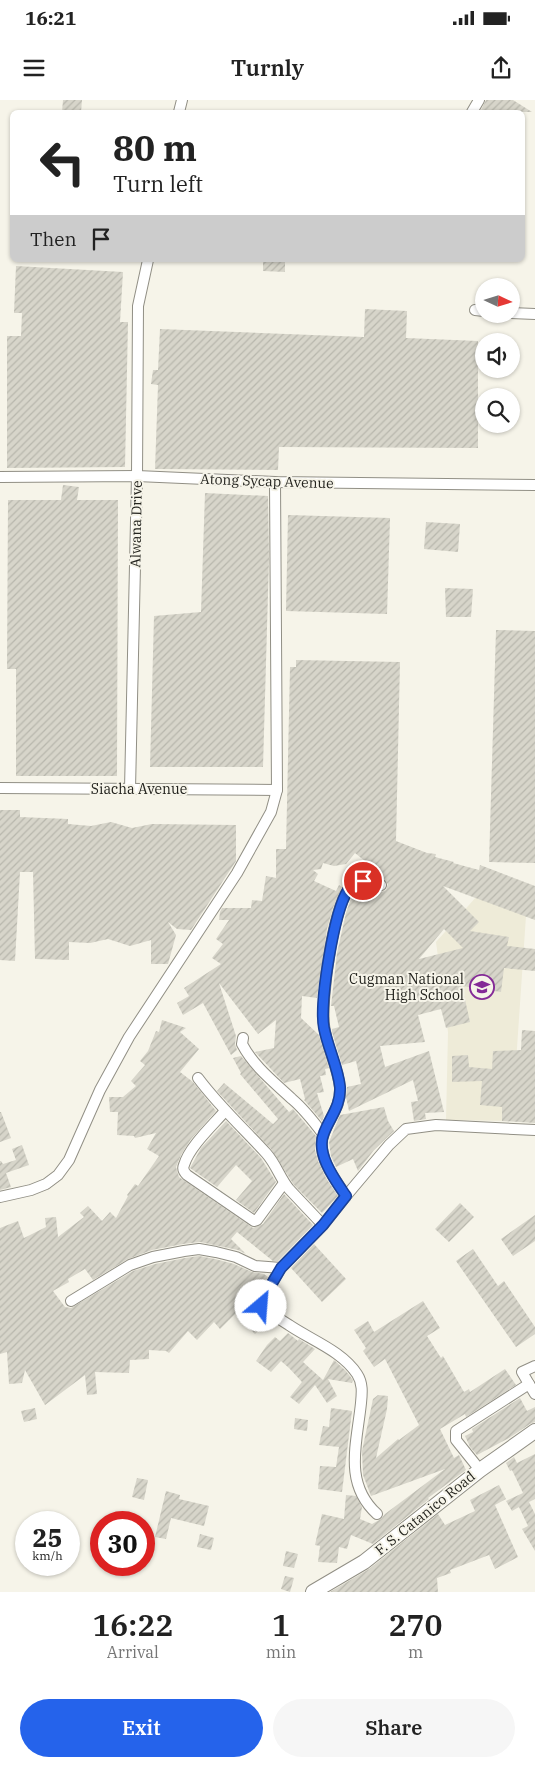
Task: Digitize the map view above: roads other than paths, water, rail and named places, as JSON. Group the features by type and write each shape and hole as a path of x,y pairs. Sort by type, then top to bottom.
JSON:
{"street":[{"name":"Alwana Drive","path":"130,789 137,476 138,306 148,262"},
{"path":"520,313 535,314"},
{"name":"Atong Sycap Avenue","path":"0,476 137,476 275,482 535,485"},
{"path":"0,1197 31,1190 46,1184 58,1176 69,1160 116,1059 237,874 271,812 277,790 275,482"},
{"name":"Siacha Avenue","path":"0,788 277,790"},
{"path":"346,1196 330,1171 324,1157 322,1144 323,1134 336,1110 340,1095 338,1076 324,1028 323,1016 332,942 339,914 348,890 353,884 363,881 381,886"},
{"path":"243,1038 242,1044 262,1072 304,1110 323,1134"},
{"path":"198,1078 225,1111 267,1154 279,1171 284,1183 323,1225"},
{"path":"225,1111 190,1152 183,1166 184,1171 194,1180 254,1221 257,1220 284,1183"},
{"path":"377,1514 366,1505 356,1475 354,1452 360,1411 361,1382 356,1372 339,1356 260,1304 281,1268 323,1225 389,1145 409,1128 436,1125 535,1130"},
{"path":"71,1301 130,1265 153,1257 184,1251 199,1249 236,1257 255,1266 281,1268"},
{"path":"535,1366 522,1372 535,1394"},
{"path":"480,1470 456,1440 456,1431 529,1384"},
{"name":"F. S. Catanico Road","path":"313,1592 364,1562 480,1470 535,1431"}],"place":[{"name":"Cugman National High School","path":"482,987"}]}
